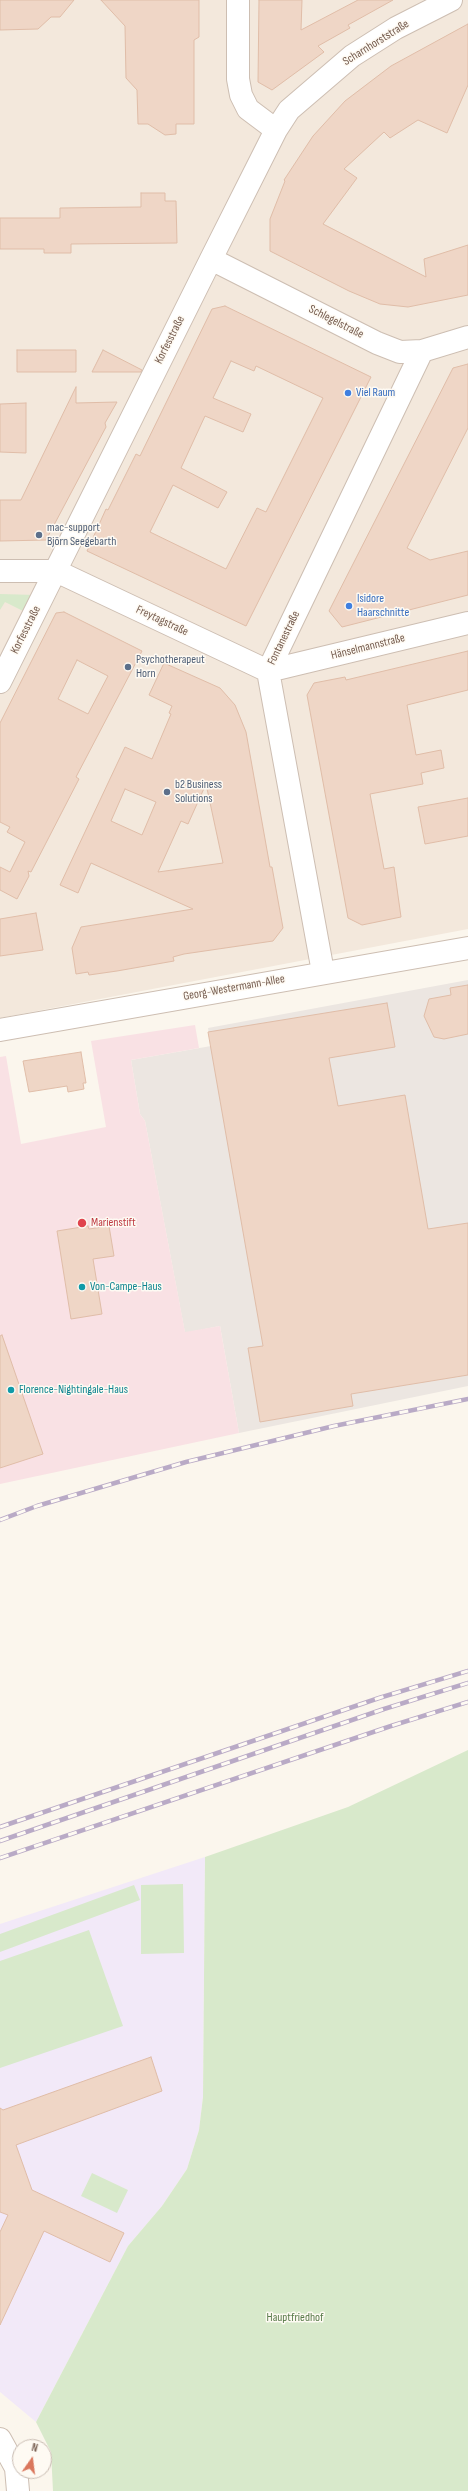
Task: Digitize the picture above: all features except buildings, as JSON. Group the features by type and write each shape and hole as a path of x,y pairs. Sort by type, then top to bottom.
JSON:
{"street":[{"path":"238,0 238,79 241,95 248,109 276,130"},
{"name":"Scharnhorststraße","path":"276,130 289,110 352,56 396,28 451,0"},
{"name":"Korfesstraße","path":"0,682 276,130"},
{"name":"Schlegelstraße","path":"211,259 377,343 400,352 422,350 468,337"},
{"name":"Fontanestraße","path":"323,972 268,672 422,350"},
{"path":"0,571 56,571"},
{"name":"Freytagstraße","path":"56,571 268,672"},
{"name":"Hänselmannstraße","path":"268,672 468,623"},
{"name":"Georg-Westermann-Allee","path":"0,1030 323,972 468,948"},
{"path":"0,2439 16,2468 18,2491"}],"shaded area":[{"path":"0,0 468,0 468,929 0,1018"},
{"path":"468,980 468,1386 239,1433 220,1326 185,1333 145,1121 140,1114 131,1060 211,1046 208,1028"},
{"name":"Marienstift","path":"195,1025 199,1048 131,1060 140,1114 145,1121 185,1332 220,1326 239,1433 0,1484 0,1057 6,1056 21,1144 106,1127 91,1041"},
{"path":"205,1857 203,2097 199,2130 187,2169 162,2206 128,2246 36,2422 0,2392 0,1924"}],"green space":[{"path":"0,594 37,595 29,614 5,602 0,610"},
{"name":"Hauptfriedhof","path":"468,1750 468,2491 53,2491 52,2439 44,2439 36,2422 128,2246 162,2206 187,2169 199,2130 203,2097 205,1857 348,1807"},
{"path":"183,1884 184,1953 141,1954 141,1885"},
{"path":"134,1885 140,1900 0,1952 0,1934"},
{"path":"89,1930 123,2026 0,2068 0,1961"},
{"path":"92,2173 128,2190 117,2213 81,2196"}],"railway":[{"path":"0,1520 37,1506 186,1462 334,1426 468,1399"},
{"path":"0,1827 379,1698 468,1671"},
{"path":"0,1841 384,1709 468,1683"},
{"path":"0,1858 391,1726 468,1702"}],"place":[{"name":"Viel Raum","path":"348,393"},
{"name":"mac-support Björn Seegebarth","path":"39,535"},
{"name":"Isidore Haarschnitte","path":"349,606"},
{"name":"Psychotherapeut Horn","path":"128,667"},
{"name":"b2 Business Solutions","path":"167,792"},
{"name":"Marienstift","path":"82,1223"},
{"name":"Von-Campe-Haus","path":"82,1287"},
{"name":"Florence-Nightingale-Haus","path":"11,1390"}]}
